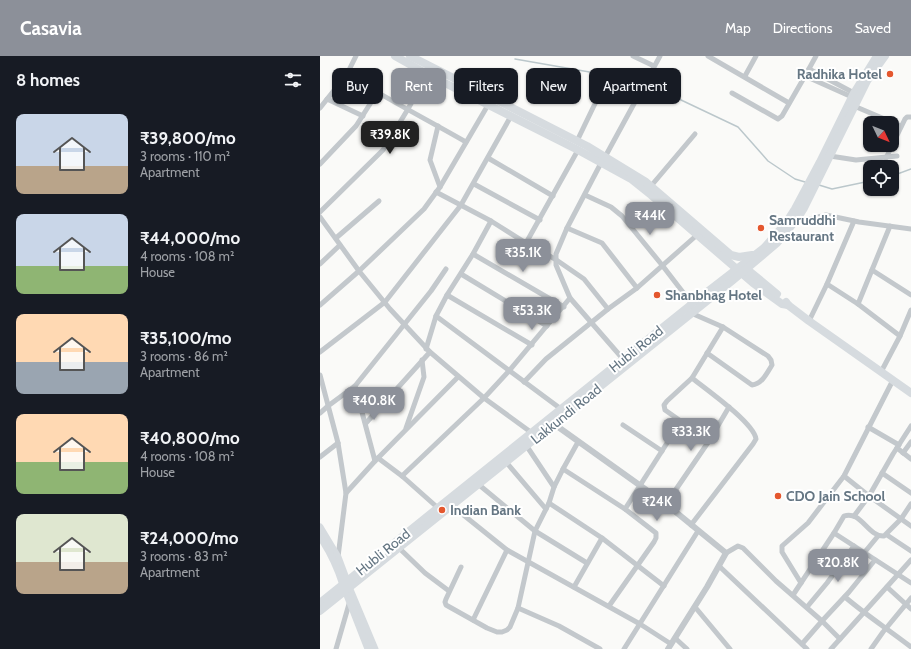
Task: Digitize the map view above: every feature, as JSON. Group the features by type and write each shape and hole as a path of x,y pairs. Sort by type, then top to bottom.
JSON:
{"main road":[{"path":"395,56 416,68"},
{"path":"410,56 577,141 642,187 697,235 728,257 757,256 777,243 797,219 804,208 853,95 877,56"},
{"path":"821,166 830,156 867,81 885,56"},
{"path":"446,84 578,150 603,160 651,186 756,281 784,300 788,306 911,393"},
{"name":"Hubli Road","path":"320,602 346,586 438,508 532,434 561,409 692,304 742,269 757,256 786,223 821,166"},
{"path":"756,281 755,270 757,256"},
{"path":"728,257 728,279 756,281"},
{"name":"Lakkundi Road","path":"320,611 346,586 506,462 691,313 728,279"},
{"path":"320,527 338,557 349,604 368,649"},
{"path":"320,537 335,561 375,649"}],"street":[{"path":"350,68 356,56"},
{"path":"633,56 654,66"},
{"path":"624,359 592,321 570,298 556,265 556,254 567,228 660,56"},
{"path":"708,56 745,76 789,103"},
{"path":"745,76 756,56"},
{"path":"732,93 776,119 780,118 816,56"},
{"path":"809,69 853,95"},
{"path":"805,76 853,95"},
{"path":"320,108 332,93"},
{"path":"383,96 466,142"},
{"path":"327,99 363,116"},
{"path":"320,164 356,126 370,104"},
{"path":"320,212 383,150 411,104"},
{"path":"577,141 595,104"},
{"path":"320,305 359,271 424,209 440,187 488,105"},
{"path":"854,106 901,126"},
{"path":"320,352 385,302 461,205 511,116"},
{"path":"886,158 901,126 907,117 911,117"},
{"path":"438,126 430,160 440,187"},
{"path":"651,186 695,134"},
{"path":"526,243 578,150"},
{"path":"830,156 856,160 897,156"},
{"path":"488,158 553,196"},
{"path":"474,184 540,220"},
{"path":"436,192 491,221 526,243 556,259 584,279 608,309"},
{"path":"585,195 616,211 662,265 692,304"},
{"path":"336,238 380,202"},
{"path":"797,219 806,220 826,215 854,221 911,229"},
{"path":"320,217 359,271 428,350 458,377 532,434"},
{"path":"366,423 422,360 428,350 430,332 436,316 491,221"},
{"path":"809,320 827,284 854,221"},
{"path":"858,304 890,226"},
{"path":"567,228 602,243 637,288"},
{"path":"524,382 546,358 592,321 637,288 697,235"},
{"path":"320,264 340,245"},
{"path":"473,254 564,307"},
{"path":"320,413 355,386 431,291 446,269"},
{"path":"872,270 911,295"},
{"path":"461,274 547,326"},
{"path":"827,284 858,304 900,336"},
{"path":"447,295 532,345"},
{"path":"402,476 484,398 532,345 570,298"},
{"path":"881,372 900,336 911,310"},
{"path":"691,313 723,327 768,356 772,365 760,381 752,385 707,353"},
{"path":"436,316 561,409"},
{"path":"709,441 665,410 664,406 667,401 692,378 723,327"},
{"path":"405,431 424,377 422,360"},
{"path":"320,375 338,443 346,493 338,557"},
{"path":"346,493 376,460 458,377"},
{"path":"691,525 756,439 753,431 729,408 692,378"},
{"path":"801,583 782,552 782,546 808,523 844,476 868,427 894,380"},
{"path":"355,386 376,460 402,476 438,508"},
{"path":"666,504 709,441 729,408"},
{"path":"625,509 680,421"},
{"path":"554,424 666,504 726,553"},
{"path":"623,425 662,451"},
{"path":"854,516 869,496 911,426"},
{"path":"868,427 898,447 911,459"},
{"path":"461,567 446,599 446,606 487,628 502,632 507,630 518,608 535,531 549,503 554,487 578,442"},
{"path":"903,453 911,442"},
{"path":"320,457 338,443"},
{"path":"526,446 554,487"},
{"path":"506,462 546,508"},
{"path":"563,469 625,509 656,533 656,538 609,606"},
{"path":"882,473 911,493"},
{"path":"844,476 911,526"},
{"path":"478,484 535,531 587,563"},
{"path":"549,503 602,538 664,586"},
{"path":"793,595 834,534 844,516 854,516 878,536 882,536 887,535 901,519 911,504"},
{"path":"451,505 507,550 609,606 671,644 687,649"},
{"path":"624,649 698,531"},
{"path":"834,534 911,583"},
{"path":"887,535 911,551"},
{"path":"864,553 878,536"},
{"path":"574,587 602,538"},
{"path":"671,644 695,607 726,553 738,546 741,547 776,581 807,607 840,639"},
{"path":"807,607 854,546"},
{"path":"398,547 426,573 450,591"},
{"path":"473,620 507,550"},
{"path":"802,644 845,597 875,560"},
{"path":"831,649 911,560"},
{"path":"719,566 807,649"},
{"path":"887,587 911,609"},
{"path":"845,597 864,613 911,647"},
{"path":"871,649 911,598"},
{"path":"336,649 349,604"},
{"path":"695,607 730,649"},
{"path":"518,608 559,626 593,647 600,649"}],"waterway":[{"path":"515,59 641,81 738,127 768,161 795,179 805,182"},
{"path":"899,173 911,169"},
{"path":"819,185 832,189 863,182"}],"place":[{"name":"Radhika Hotel","path":"890,74"},
{"name":"Samruddhi Restaurant","path":"761,228"},
{"name":"Shanbhag Hotel","path":"657,295"},
{"name":"CDO Jain School","path":"778,496"},
{"name":"Indian Bank","path":"442,510"}]}
